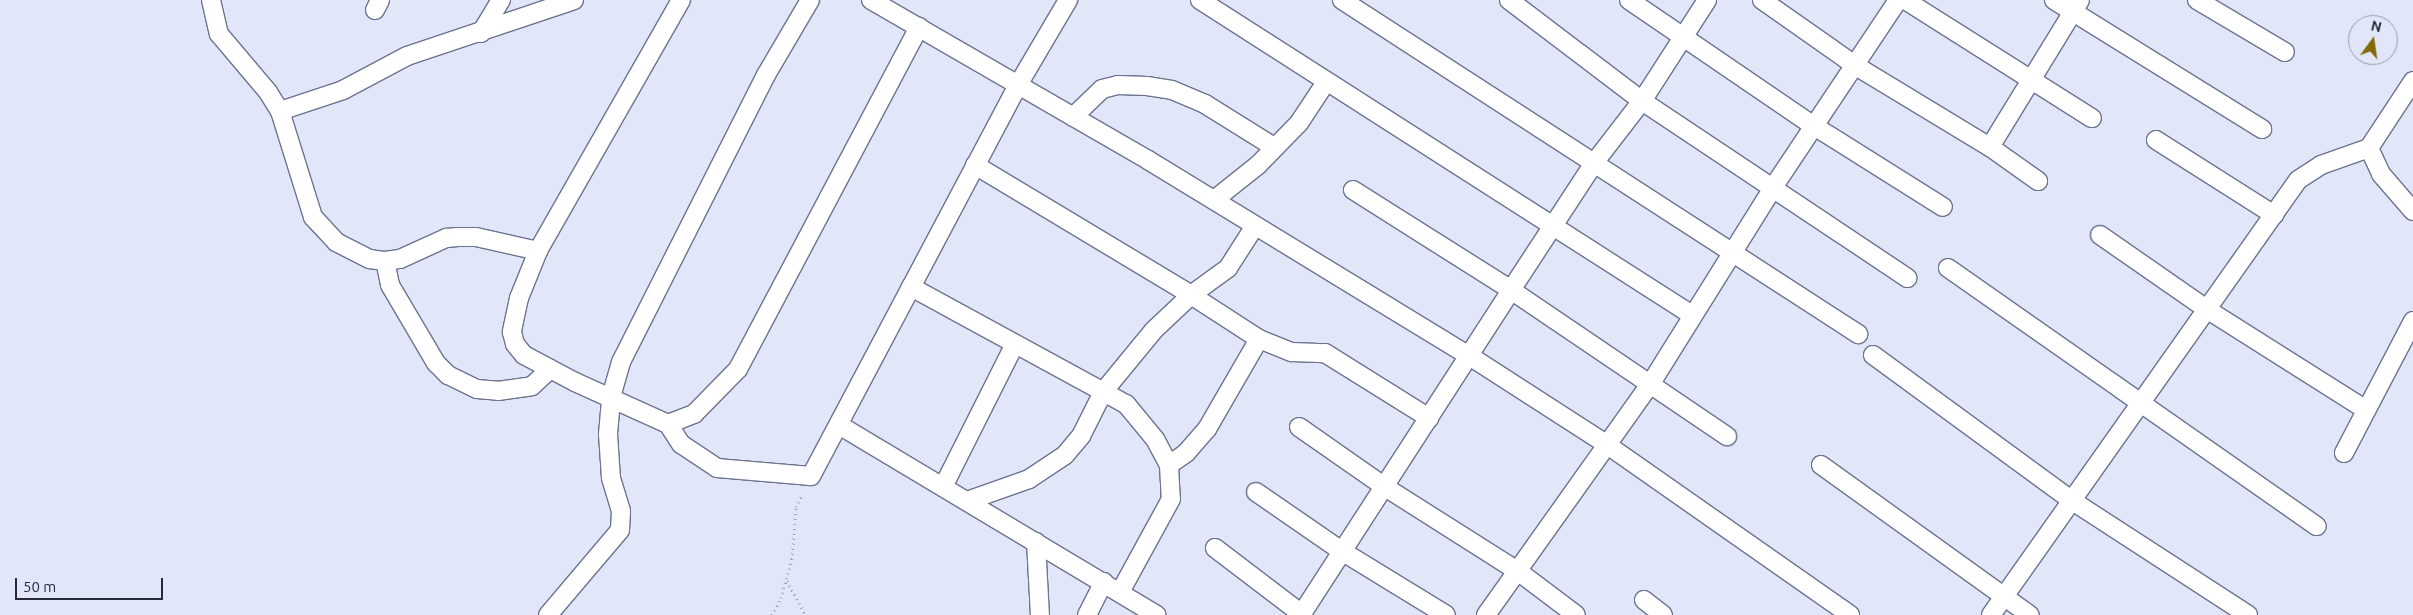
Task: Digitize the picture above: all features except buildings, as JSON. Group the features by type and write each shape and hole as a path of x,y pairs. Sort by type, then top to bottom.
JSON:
{"street":[{"path":"211,0 219,34 268,92 280,111 313,217 336,242 370,259 385,261 400,259 446,238 458,237 476,237 538,251"},
{"path":"481,33 501,0"},
{"path":"280,111 343,90 407,56 481,33 574,0"},
{"path":"681,0 538,251 519,298 512,332 515,344 524,355 550,369 668,424 681,444 717,468 811,476 1018,85 1068,0"},
{"path":"548,615 620,530 621,511 608,457 610,397 633,335 766,75 810,0"},
{"path":"872,0 1214,200 1468,355 1606,444 1850,615"},
{"path":"1200,0 1692,315"},
{"path":"1342,0 1730,253 1858,334"},
{"path":"1629,0 1814,126 1943,207"},
{"path":"1215,548 1302,615 1340,550 1385,487 1510,290 1554,228 1594,163 1642,101 1707,0"},
{"path":"1762,0 1856,66 1990,147 2038,181"},
{"path":"1486,615 1520,572 1606,444 1650,383 1730,253 1856,66 1898,0"},
{"path":"1905,0 2092,118"},
{"path":"2054,0 2076,5 2262,130"},
{"path":"2197,0 2285,52"},
{"path":"1516,2 1642,101 1907,278"},
{"path":"1990,147 2076,5"},
{"path":"668,424 694,414 738,369 919,28"},
{"path":"1991,615 2002,596 2071,500 2142,405 2298,180 2321,165 2369,148 2413,81"},
{"path":"1214,200 1258,165 1299,123 1326,82"},
{"path":"1073,117 1102,89 1118,85 1147,86 1172,90 1205,104 1274,147"},
{"path":"2156,140 2274,215"},
{"path":"2369,148 2381,174 2413,211"},
{"path":"975,165 1191,294 1259,339 1292,352 1325,353 1429,418"},
{"path":"1353,190 1510,290 1728,436"},
{"path":"966,501 1028,479 1065,455 1081,436 1103,392 1154,330 1191,294 1228,268 1255,226"},
{"path":"2100,235 2208,310 2366,410"},
{"path":"385,261 390,286 436,363 448,375 478,390 498,391 532,386 550,369"},
{"path":"1948,268 2317,526"},
{"path":"912,287 1126,404 1140,420 1169,465 1171,499 1120,592"},
{"path":"2344,453 2413,321"},
{"path":"1169,465 1186,453 1207,429 1259,339"},
{"path":"943,487 1014,344"},
{"path":"1873,355 2071,500 2248,615"},
{"path":"839,425 1157,615"},
{"path":"1299,427 1385,487 1520,572 1576,615"},
{"path":"1821,465 2030,615"},
{"path":"1256,492 1340,550 1446,615"},
{"path":"1036,542 1040,615"},
{"path":"1087,615 1104,582"},
{"path":"1644,600 1663,615"}],"path":[{"path":"772,615 787,581 792,559 796,507 811,476"},
{"path":"787,581 806,615"}]}
